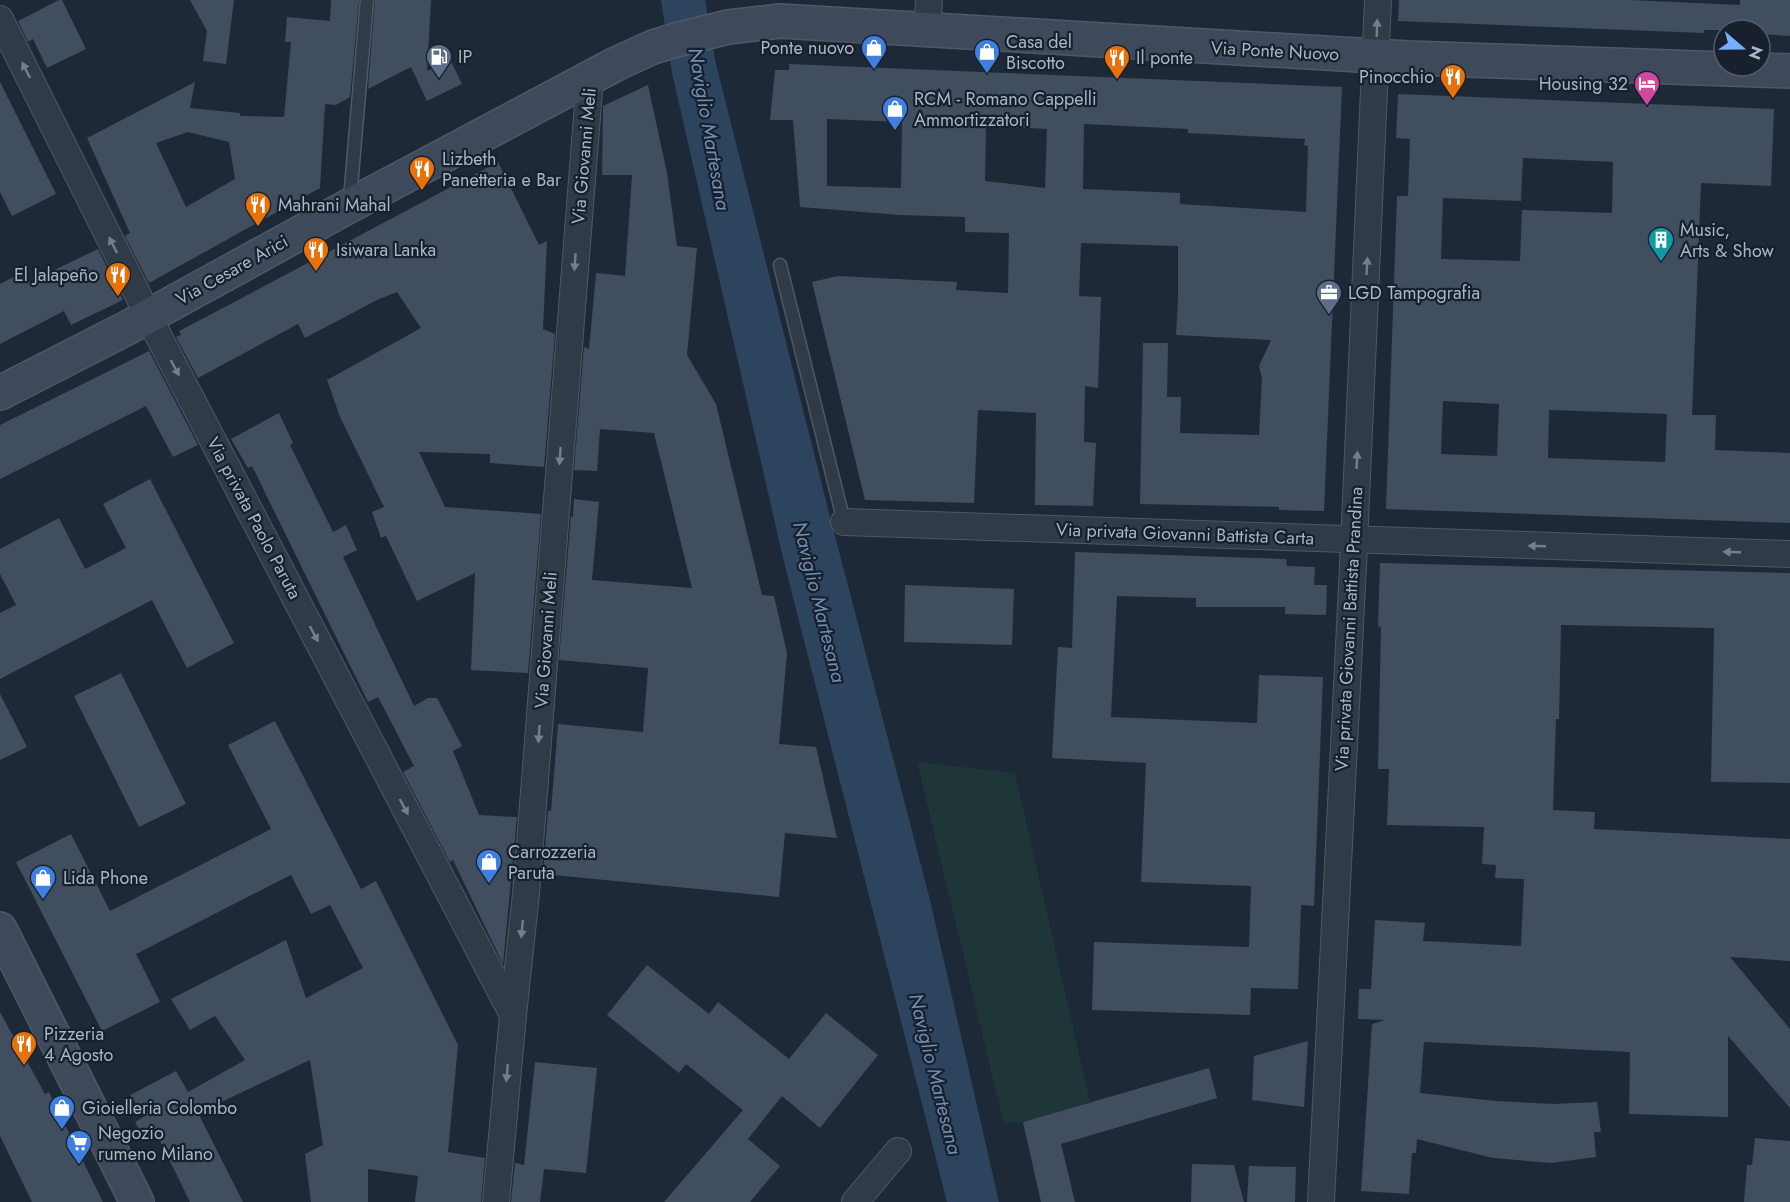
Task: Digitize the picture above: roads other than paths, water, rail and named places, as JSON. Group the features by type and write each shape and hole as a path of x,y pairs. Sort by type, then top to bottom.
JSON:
{"street":[{"name":"Via privata Giovanni Battista Prandina","path":"1320,1202 1354,540 1378,0"},
{"name":"Via Ponte Nuovo","path":"603,71 653,47 728,27 780,21 928,14 1231,49 1790,71"},
{"name":"Via privata Paolo Paruta","path":"0,19 149,316 513,1015"},
{"name":"Via Cesare Arici","path":"0,393 149,316 349,206 603,71"},
{"name":"Via Giovanni Meli","path":"496,1202 603,71"},
{"name":"Via privata Giovanni Battista Carta","path":"844,522 1790,554"},
{"path":"0,929 137,1202"},
{"path":"855,1202 898,1151"}],"lane":[{"path":"349,206 353,183 367,0"},
{"name":"Via privata Giovanni Battista Carta","path":"780,266 844,522"}],"water":[{"name":"Naviglio Martesana","path":"661,0 705,0 715,60 827,505 930,900 999,1202 947,1202 783,558 672,73"}],"place":[{"name":"Ponte nuovo","path":"874,71"},
{"name":"Casa del Biscotto","path":"987,75"},
{"name":"IP","path":"439,80"},
{"name":"Il ponte","path":"1117,81"},
{"name":"Pinocchio","path":"1453,100"},
{"name":"Housing 32","path":"1647,107"},
{"name":"RCM - Romano Cappelli Ammortizzatori","path":"895,132"},
{"name":"Lizbeth Panetteria e Bar","path":"422,192"},
{"name":"Mahrani Mahal","path":"258,228"},
{"name":"Music, Arts & Show","path":"1661,263"},
{"name":"Isiwara Lanka","path":"316,273"},
{"name":"El Jalapeño","path":"118,298"},
{"name":"LGD Tampografia","path":"1329,316"},
{"name":"Carrozzeria Paruta","path":"489,885"},
{"name":"Lida Phone","path":"43,901"},
{"name":"Pizzeria 4 Agosto","path":"24,1067"},
{"name":"Gioielleria Colombo","path":"62,1131"},
{"name":"Negozio rumeno Milano","path":"79,1166"}]}
